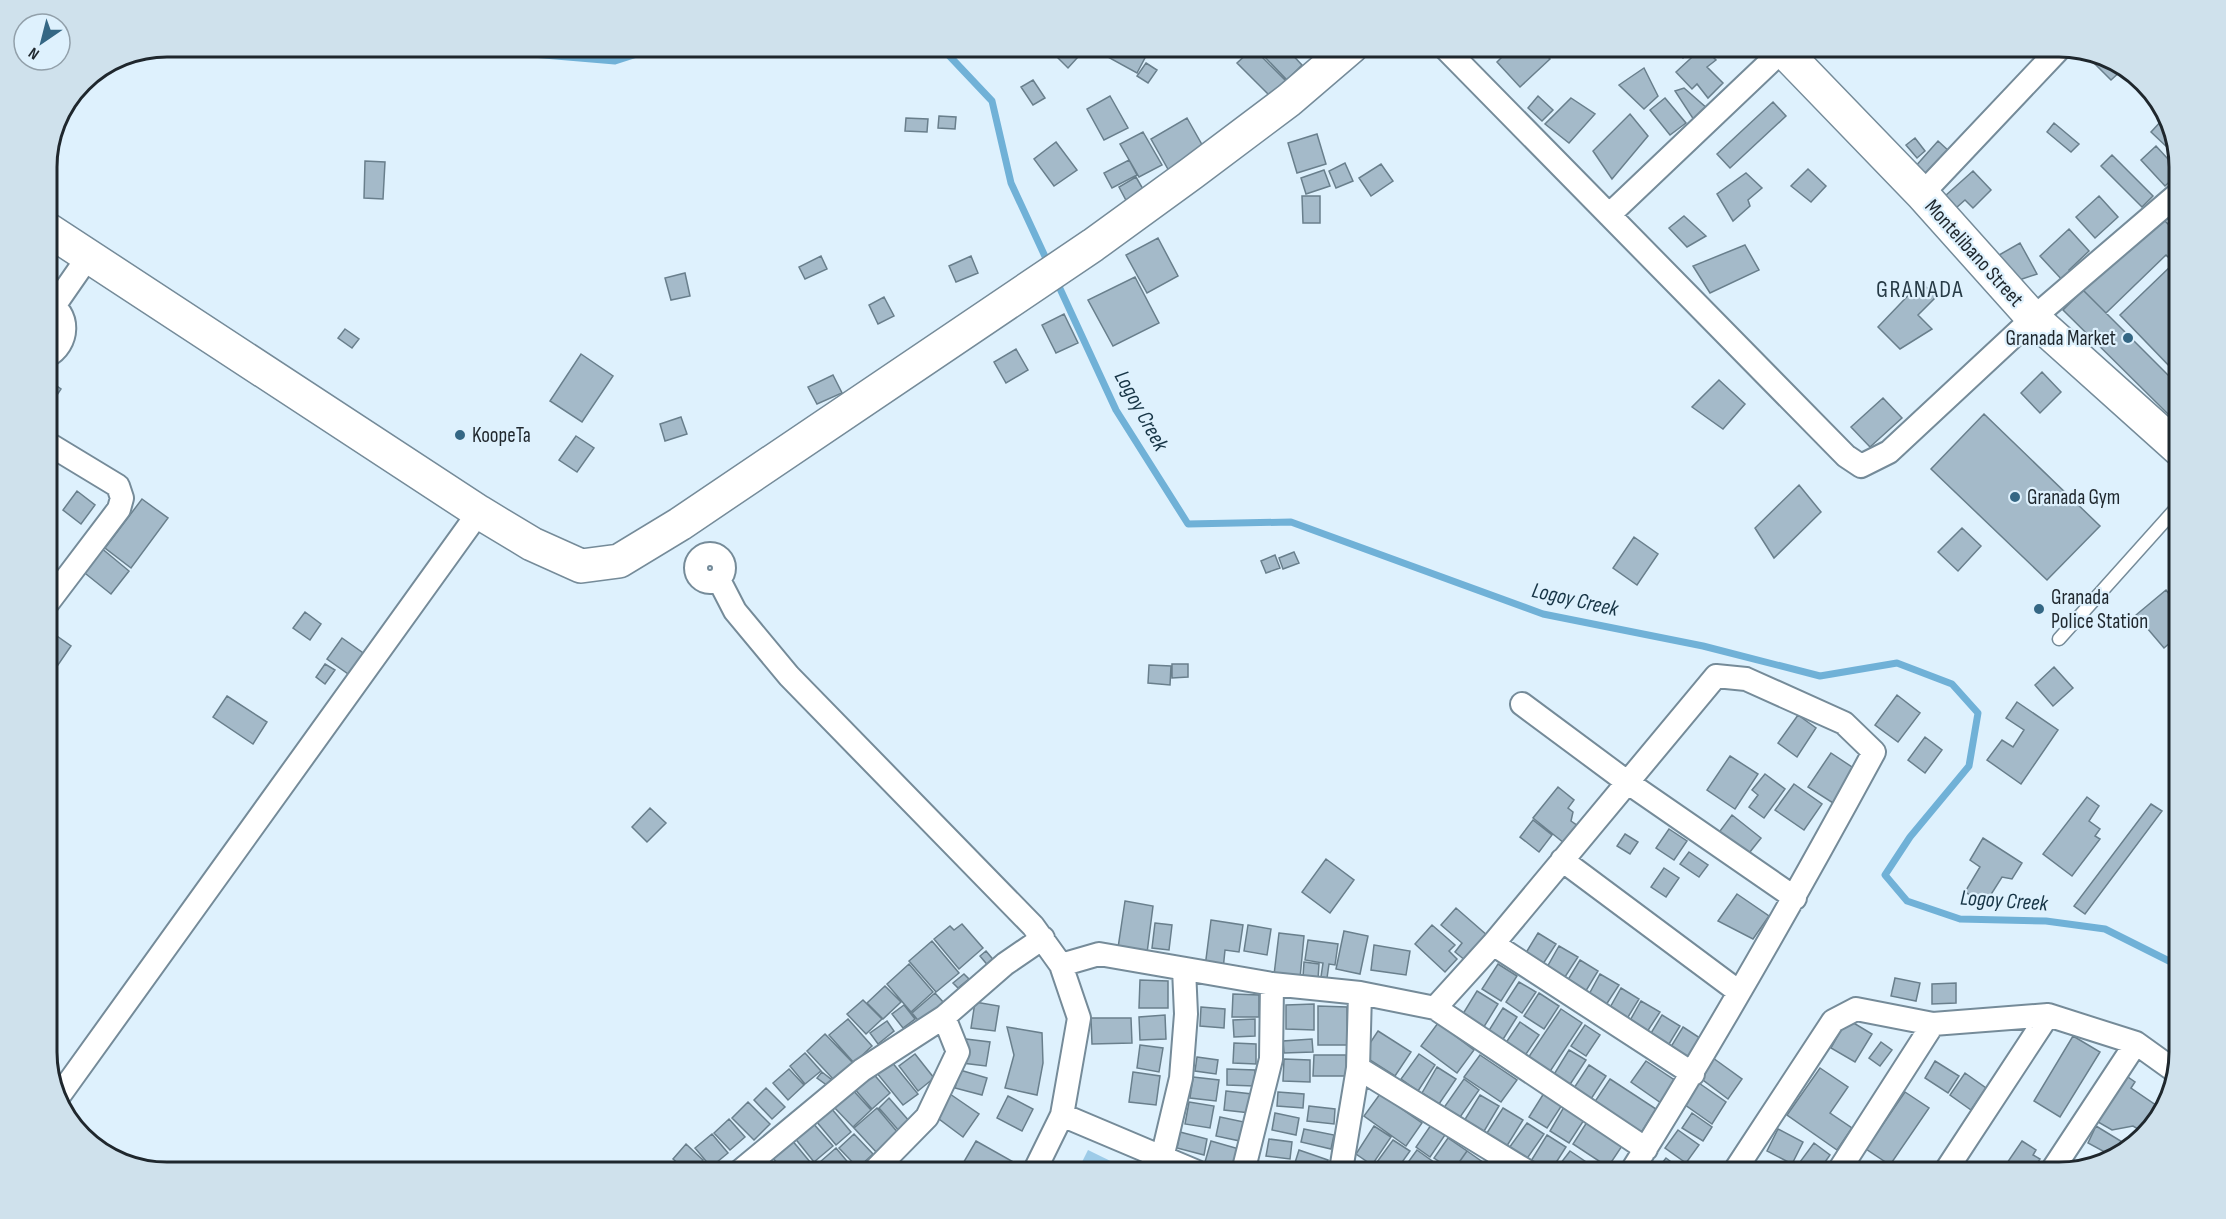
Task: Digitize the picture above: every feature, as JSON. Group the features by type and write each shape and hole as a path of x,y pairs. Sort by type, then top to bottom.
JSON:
{"main road":[{"path":"57,236 479,512 532,544 581,566 619,561 680,524 1093,244 1280,107 1339,57"},
{"name":"Montelibano Street","path":"1792,57 1922,195 2033,318 2169,439"}],"street":[{"path":"1454,57 1846,456 1861,466 1889,452 2033,318 2169,202"},
{"path":"1609,215 1774,57"},
{"path":"1922,195 2052,57"},
{"path":"57,295 88,257"},
{"path":"57,311 65,329 61,344 57,347"},
{"path":"57,453 118,486 122,498 119,509 57,591"},
{"path":"64,1089 479,512"},
{"path":"680,524 702,555 696,561 696,574 702,581 712,583 719,580 735,611 789,676 1043,938 1061,965 1079,1018 1062,1115 1039,1162"},
{"path":"1435,1008 1493,944 1716,676 1746,679 1844,723 1874,752 1795,898 1738,992 1693,1074 1638,1162"},
{"path":"1522,704 1627,782 1795,898"},
{"path":"1562,861 1738,992"},
{"path":"752,1162 862,1070 944,1017 1005,964 1043,938"},
{"path":"1493,944 1693,1074"},
{"path":"1061,965 1099,954 1272,984 1360,993 1435,1008 1646,1149"},
{"path":"1162,1158 1181,1078 1186,1014 1184,969"},
{"path":"1246,1162 1271,1059 1272,984"},
{"path":"1347,1162 1358,1068 1360,993"},
{"path":"1741,1162 1833,1021 1856,1009 1933,1024 2048,1015 2136,1043 2168,1066"},
{"path":"1952,1162 2048,1015"},
{"path":"884,1162 927,1117 958,1052 944,1017"},
{"path":"1845,1162 1933,1024"},
{"path":"2058,1162 2136,1043"},
{"path":"1358,1068 1510,1162"},
{"path":"1062,1115 1171,1162"}],"lane":[{"path":"2059,639 2169,516"}],"shaded area":[{"path":"1088,1150 1113,1162 1082,1162"}],"building":[{"path":"1057,57 1078,57 1068,68"},
{"path":"1108,57 1145,57 1137,73"},
{"path":"1243,57 1262,57 1290,85 1274,100 1237,63"},
{"path":"1265,57 1294,57 1302,65 1287,80"},
{"path":"1502,57 1548,57 1550,59 1520,87 1497,62"},
{"path":"1692,57 1713,57 1716,60 1707,67 1723,83 1708,98 1697,84 1692,89 1676,72"},
{"path":"1146,63 1157,70 1148,83 1137,76"},
{"path":"2094,63 2117,74 2111,80"},
{"path":"1644,68 1658,96 1644,109 1619,85"},
{"path":"1033,80 1045,98 1033,105 1021,87"},
{"path":"1684,88 1709,110 1694,120 1675,91"},
{"path":"1110,96 1128,128 1104,140 1087,109"},
{"path":"1538,96 1553,110 1542,121 1528,108"},
{"path":"1571,98 1595,114 1569,143 1545,124"},
{"path":"1665,98 1686,123 1670,135 1650,110"},
{"path":"1773,102 1786,116 1730,168 1717,154"},
{"path":"1630,114 1648,136 1612,179 1593,151"},
{"path":"939,116 956,117 955,129 938,128"},
{"path":"906,118 928,119 927,132 905,131"},
{"path":"1187,118 1205,150 1169,171 1151,139"},
{"path":"2054,123 2079,144 2071,152 2047,132"},
{"path":"2159,123 2167,147 2151,132"},
{"path":"1143,132 1162,165 1139,177 1120,144"},
{"path":"1317,134 1326,164 1297,173 1288,143"},
{"path":"1915,138 1925,151 1917,158 1906,145"},
{"path":"1938,141 1950,152 1926,180 1914,168"},
{"path":"1056,142 1077,170 1054,186 1034,159"},
{"path":"2156,146 2169,160 2169,182 2165,186 2141,160"},
{"path":"2112,155 2153,196 2142,207 2101,166"},
{"path":"1129,160 1137,175 1112,188 1104,173"},
{"path":"365,161 385,162 383,199 364,198"},
{"path":"1345,163 1353,181 1336,188 1329,171"},
{"path":"1381,164 1393,181 1371,196 1359,178"},
{"path":"1808,169 1826,186 1811,202 1791,186"},
{"path":"1324,170 1330,186 1306,194 1301,178"},
{"path":"1973,171 1991,190 1973,208 1965,200 1956,208 1945,196"},
{"path":"1746,173 1762,188 1748,200 1750,206 1733,221 1717,194"},
{"path":"1136,177 1147,196 1129,206 1119,187"},
{"path":"1302,196 1320,196 1320,223 1303,223"},
{"path":"2099,196 2118,217 2095,238 2076,217"},
{"path":"1684,216 1706,236 1687,247 1669,228"},
{"path":"2160,216 2169,225 2169,258 2166,255 2106,313 2083,290"},
{"path":"2069,229 2089,251 2069,270 2072,274 2064,282 2040,256"},
{"path":"1158,238 1178,276 1147,293 1126,255"},
{"path":"2020,243 2037,274 2013,282 1999,255"},
{"path":"1745,245 1759,270 1710,293 1693,266"},
{"path":"821,256 827,269 805,279 799,267"},
{"path":"971,256 978,273 956,282 949,266"},
{"path":"2169,268 2169,366 2120,315"},
{"path":"685,273 690,296 671,300 665,278"},
{"path":"1135,277 1159,323 1113,346 1088,300"},
{"path":"1921,282 1936,297 1918,315 1932,329 1900,349 1878,327"},
{"path":"2083,290 2169,376 2169,415 2063,310"},
{"path":"884,297 894,316 878,324 869,305"},
{"path":"1064,314 1078,343 1056,353 1042,325"},
{"path":"345,329 359,339 352,348 338,338"},
{"path":"1016,349 1028,370 1006,383 994,362"},
{"path":"581,354 613,376 582,422 550,401"},
{"path":"2042,372 2061,392 2040,413 2021,393"},
{"path":"833,375 842,393 817,404 808,387"},
{"path":"1719,380 1745,404 1723,429 1692,407"},
{"path":"1883,398 1902,418 1870,447 1851,427"},
{"name":"Granada Gym","path":"1984,414 2100,526 2047,580 1931,469"},
{"path":"681,417 687,434 665,441 660,424"},
{"path":"576,436 594,448 577,472 559,460"},
{"path":"1799,485 1821,512 1774,558 1755,528"},
{"path":"77,491 95,505 81,524 63,510"},
{"path":"142,499 168,518 131,568 105,548"},
{"path":"1962,528 1981,546 1958,571 1938,552"},
{"path":"1634,537 1658,554 1637,585 1613,568"},
{"path":"100,547 129,571 111,594 81,570"},
{"path":"1294,552 1299,563 1283,569 1279,558"},
{"path":"1275,555 1280,568 1266,573 1261,561"},
{"path":"2166,590 2169,594 2169,644 2164,648 2136,615"},
{"path":"305,612 321,624 310,640 293,628"},
{"path":"57,636 71,646 57,666"},
{"path":"342,638 366,655 351,676 327,659"},
{"path":"325,664 335,670 325,684 316,677"},
{"path":"1172,664 1188,664 1188,677 1172,678"},
{"path":"1149,665 1171,666 1170,685 1148,683"},
{"path":"2054,667 2073,688 2053,706 2035,685"},
{"path":"1897,695 1920,713 1898,742 1875,725"},
{"path":"227,696 267,722 253,744 213,717"},
{"path":"2017,702 2058,730 2021,784 1987,760 2002,740 2013,747 2024,730 2006,718"},
{"path":"1798,715 1816,728 1797,757 1778,743"},
{"path":"1925,737 1942,750 1925,773 1908,760"},
{"path":"1831,753 1855,769 1833,803 1808,787"},
{"path":"1730,756 1758,774 1735,809 1707,790"},
{"path":"1765,774 1785,789 1764,818 1749,807 1758,795 1752,790"},
{"path":"1794,784 1822,804 1804,830 1775,810"},
{"path":"1558,787 1574,800 1568,808 1573,812 1571,821 1578,826 1564,843 1533,818"},
{"path":"2087,797 2099,806 2089,821 2100,829 2095,836 2100,839 2072,876 2043,854"},
{"path":"2151,804 2162,811 2085,914 2074,906"},
{"path":"650,808 666,823 647,842 632,827"},
{"path":"1732,815 1761,838 1746,857 1717,835"},
{"path":"1533,820 1552,835 1539,852 1520,837"},
{"path":"1669,829 1687,841 1674,860 1656,848"},
{"path":"1625,834 1638,842 1630,854 1617,846"},
{"path":"1983,838 2022,863 2012,879 2002,877 1985,904 1965,892 1980,867 1970,860"},
{"path":"1689,852 1708,865 1699,877 1680,864"},
{"path":"1326,859 1354,880 1330,913 1302,892"},
{"path":"1664,868 1679,878 1666,897 1651,887"},
{"path":"1737,894 1769,916 1753,939 1718,921"},
{"path":"1125,901 1153,906 1147,953 1118,948"},
{"path":"1456,908 1488,936 1466,961 1455,952 1462,943 1441,925"},
{"path":"1211,920 1243,925 1239,952 1225,950 1223,970 1205,967"},
{"path":"1155,923 1172,925 1169,950 1152,948"},
{"path":"962,924 983,948 959,969 934,939 950,926 954,930"},
{"path":"1248,925 1271,929 1267,955 1244,951"},
{"path":"1432,925 1455,945 1449,951 1457,959 1445,972 1415,944"},
{"path":"1344,931 1368,936 1360,974 1336,969"},
{"path":"1279,933 1304,936 1300,978 1274,975"},
{"path":"1538,933 1556,944 1541,967 1524,956"},
{"path":"1308,940 1338,944 1335,965 1329,964 1327,978 1321,977 1323,963 1305,960"},
{"path":"932,941 959,973 936,992 909,961"},
{"path":"1374,945 1410,951 1406,975 1371,970"},
{"path":"1559,946 1578,957 1563,980 1546,969"},
{"path":"986,951 996,963 990,968 980,956"},
{"path":"1580,960 1598,971 1584,994 1566,983"},
{"path":"1304,962 1319,964 1318,979 1303,977"},
{"path":"909,964 933,992 911,1012 887,984"},
{"path":"1498,964 1517,976 1501,1001 1482,989"},
{"path":"964,974 969,979 958,988 953,983"},
{"path":"1600,974 1619,985 1604,1008 1587,998"},
{"path":"1895,978 1920,983 1916,1001 1891,996"},
{"path":"1140,980 1168,981 1168,1008 1139,1008"},
{"path":"1519,982 1536,992 1522,1013 1506,1002"},
{"path":"1956,983 1956,1003 1932,1004 1932,984"},
{"path":"885,986 901,1002 883,1019 867,1003"},
{"path":"1621,988 1639,999 1625,1022 1608,1011"},
{"path":"1477,991 1498,1004 1482,1030 1461,1017"},
{"path":"935,993 944,1003 921,1024 912,1013"},
{"path":"1539,993 1559,1006 1544,1029 1524,1016"},
{"path":"1233,994 1259,995 1259,1017 1232,1017"},
{"path":"863,1000 882,1019 866,1034 847,1014"},
{"path":"1641,1001 1660,1012 1645,1035 1628,1024"},
{"path":"975,1002 999,1006 995,1031 971,1028"},
{"path":"1314,1004 1314,1030 1286,1029 1286,1005"},
{"path":"904,1005 915,1019 903,1028 892,1014"},
{"path":"1318,1006 1347,1007 1347,1045 1318,1045"},
{"path":"1201,1007 1225,1009 1224,1028 1200,1026"},
{"path":"1503,1008 1517,1017 1502,1041 1488,1032"},
{"path":"1561,1009 1582,1023 1549,1073 1528,1058"},
{"path":"1165,1015 1166,1039 1140,1040 1139,1017"},
{"path":"1662,1015 1680,1026 1666,1049 1648,1038"},
{"path":"1091,1018 1131,1018 1132,1043 1092,1044"},
{"path":"848,1019 872,1046 854,1063 829,1035"},
{"path":"1255,1019 1255,1036 1234,1037 1233,1020"},
{"path":"1847,1019 1872,1034 1855,1062 1831,1048"},
{"path":"887,1021 894,1031 878,1044 870,1033"},
{"path":"1520,1022 1539,1035 1524,1057 1505,1044"},
{"path":"1438,1023 1474,1050 1457,1073 1421,1046"},
{"path":"1585,1025 1600,1035 1586,1056 1571,1046"},
{"path":"1007,1027 1042,1033 1043,1063 1037,1095 1005,1088 1014,1055"},
{"path":"1683,1027 1703,1040 1689,1063 1669,1050"},
{"path":"1378,1031 1411,1052 1395,1076 1362,1055"},
{"path":"825,1034 853,1063 834,1080 807,1051"},
{"path":"2073,1036 2100,1052 2060,1117 2034,1101"},
{"path":"966,1039 990,1042 986,1066 962,1063"},
{"path":"1312,1039 1313,1052 1284,1053 1283,1041"},
{"path":"1881,1042 1892,1050 1880,1066 1869,1058"},
{"path":"1234,1043 1256,1044 1256,1064 1233,1063"},
{"path":"1140,1045 1163,1048 1159,1072 1137,1068"},
{"path":"1569,1050 1586,1060 1569,1086 1553,1076"},
{"path":"805,1053 821,1071 805,1084 790,1066"},
{"path":"915,1054 934,1078 918,1091 899,1066"},
{"path":"1419,1054 1435,1065 1418,1091 1401,1079"},
{"path":"1314,1055 1346,1055 1346,1076 1313,1076"},
{"path":"1480,1055 1517,1080 1501,1102 1464,1077"},
{"path":"1197,1057 1218,1060 1216,1074 1195,1071"},
{"path":"1713,1058 1742,1079 1728,1099 1699,1077"},
{"path":"1284,1059 1310,1060 1310,1082 1283,1081"},
{"path":"891,1061 918,1094 903,1105 876,1072"},
{"path":"1646,1061 1676,1081 1661,1103 1631,1082"},
{"path":"1935,1061 1959,1076 1948,1093 1925,1078"},
{"path":"1589,1065 1606,1076 1591,1099 1574,1088"},
{"path":"1437,1067 1456,1079 1439,1104 1422,1093"},
{"path":"1820,1068 1848,1087 1830,1113 1852,1128 1837,1150 1787,1115"},
{"path":"789,1069 804,1085 788,1100 773,1083"},
{"path":"1227,1069 1255,1070 1254,1086 1227,1085"},
{"path":"960,1070 987,1078 982,1095 955,1088"},
{"path":"871,1071 890,1093 872,1109 853,1087"},
{"path":"822,1072 832,1080 828,1086 817,1078"},
{"path":"1133,1072 1160,1076 1156,1105 1129,1102"},
{"path":"1965,1073 1986,1088 1971,1110 1950,1095"},
{"path":"2125,1075 2135,1082 2131,1088 2155,1105 2137,1129 2133,1126 2112,1130 2098,1122"},
{"path":"1193,1077 1219,1080 1216,1101 1190,1098"},
{"path":"1464,1079 1479,1090 1458,1120 1443,1109"},
{"path":"1610,1079 1656,1109 1641,1133 1594,1103"},
{"path":"1696,1081 1726,1102 1712,1124 1681,1102"},
{"path":"766,1088 785,1107 772,1119 754,1100"},
{"path":"851,1088 871,1110 853,1127 832,1105"},
{"path":"1226,1091 1252,1094 1250,1113 1224,1110"},
{"path":"1278,1092 1304,1094 1303,1108 1277,1106"},
{"path":"1905,1092 1929,1108 1892,1162 1886,1162 1866,1149"},
{"path":"1544,1093 1562,1105 1547,1128 1529,1117"},
{"path":"950,1094 979,1114 963,1137 935,1116"},
{"path":"1380,1094 1422,1123 1406,1146 1364,1116"},
{"path":"1480,1095 1499,1106 1483,1133 1464,1121"},
{"path":"1008,1096 1033,1109 1022,1131 997,1118"},
{"path":"889,1098 910,1122 900,1132 879,1108"},
{"path":"748,1102 770,1124 754,1140 732,1118"},
{"path":"1189,1102 1214,1106 1210,1128 1185,1124"},
{"path":"1309,1106 1335,1109 1334,1124 1307,1121"},
{"path":"1564,1107 1584,1120 1569,1143 1550,1131"},
{"path":"831,1108 851,1132 836,1145 816,1121"},
{"path":"877,1108 899,1134 877,1153 854,1128"},
{"path":"1503,1108 1523,1120 1505,1149 1485,1136"},
{"path":"1275,1113 1299,1118 1296,1135 1272,1130"},
{"path":"1692,1113 1712,1127 1703,1141 1682,1128"},
{"path":"1220,1117 1244,1122 1240,1141 1216,1136"},
{"path":"729,1119 745,1137 730,1150 714,1133"},
{"path":"812,1122 833,1146 814,1162 794,1137"},
{"path":"1587,1122 1622,1146 1611,1162 1600,1162 1573,1144"},
{"path":"1527,1123 1544,1134 1526,1160 1509,1148"},
{"path":"1431,1125 1445,1135 1430,1157 1416,1147"},
{"path":"1374,1126 1391,1137 1374,1162 1368,1162 1356,1154"},
{"path":"2096,1126 2122,1142 2105,1152 2088,1143"},
{"path":"1304,1129 1334,1135 1331,1149 1301,1142"},
{"path":"1778,1129 1803,1142 1793,1162 1788,1162 1767,1151"},
{"path":"1678,1130 1699,1145 1687,1162 1665,1148"},
{"path":"1180,1132 1207,1139 1204,1155 1177,1148"},
{"path":"712,1134 728,1153 717,1162 707,1162 695,1148"},
{"path":"854,1134 873,1154 864,1162 852,1162 839,1148"},
{"path":"1547,1135 1566,1147 1556,1162 1531,1161"},
{"path":"1448,1138 1467,1151 1459,1162 1440,1162 1434,1158"},
{"path":"791,1139 810,1162 776,1162 771,1156"},
{"path":"1269,1139 1292,1142 1290,1159 1266,1156"},
{"path":"1393,1140 1410,1151 1402,1162 1377,1162"},
{"path":"976,1141 1013,1162 964,1162"},
{"path":"1211,1141 1239,1149 1235,1162 1205,1162"},
{"path":"2022,1141 2036,1150 2033,1155 2040,1159 2038,1162 2008,1162"},
{"path":"1814,1143 1830,1155 1825,1162 1800,1162"},
{"path":"686,1144 703,1160 701,1162 676,1162 673,1159"},
{"path":"836,1148 848,1162 820,1162"},
{"path":"1299,1150 1328,1160 1327,1162 1295,1162"},
{"path":"1417,1150 1434,1162 1408,1162"},
{"path":"1467,1151 1483,1162 1459,1162"},
{"path":"1570,1151 1586,1162 1562,1162"}],"waterway":[{"name":"Logoy Creek","path":"568,57 615,61 628,57"},
{"name":"Logoy Creek","path":"950,57 992,101 1011,183 1049,265"},
{"name":"Logoy Creek","path":"1056,280 1116,410 1188,524 1291,522 1543,614 1703,646 1820,676 1897,663 1952,684 1978,713 1969,766 1910,837 1885,875 1907,901 1960,919 2046,921 2105,929 2169,961"}],"place":[{"name":"Granada Market","path":"2128,338"},
{"name":"KoopeTa","path":"460,435"},
{"name":"Granada Gym","path":"2015,497"},
{"name":"Granada Police Station","path":"2039,609"}],"district":[{"name":"GRANADA","path":"1920,289"}]}
